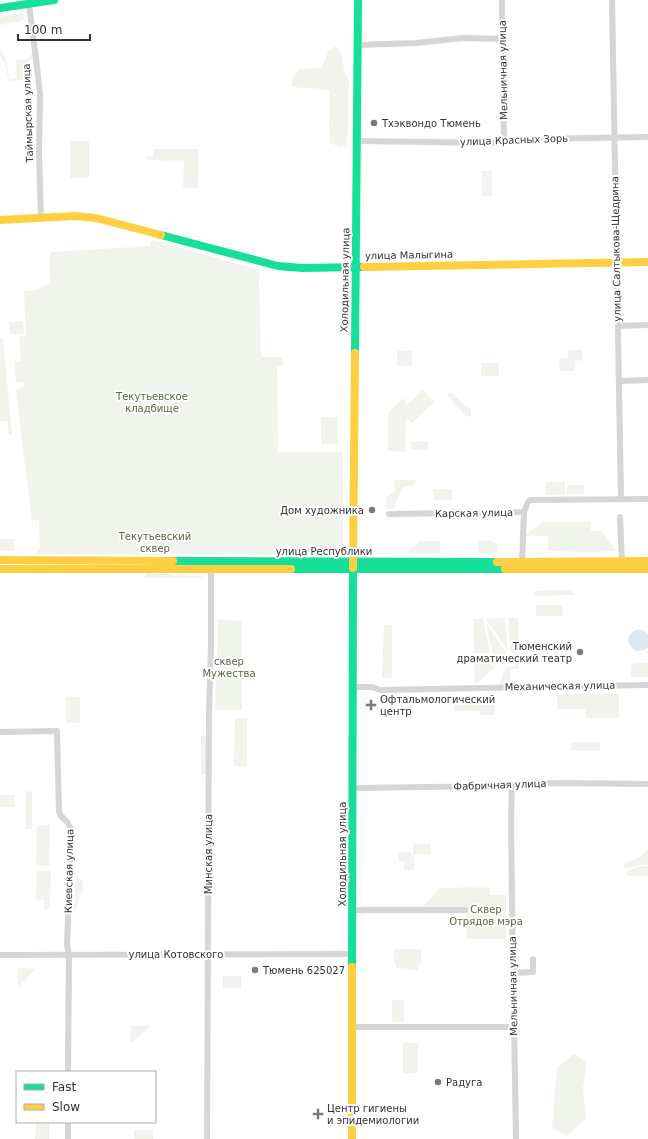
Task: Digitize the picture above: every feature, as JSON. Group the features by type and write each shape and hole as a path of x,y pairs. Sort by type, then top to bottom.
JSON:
{"street":[{"path":"0,8 54,0"},
{"name":"Холодильная улица","path":"352,1139 352,687 358,0"},
{"name":"Мельничная улица","path":"502,0 504,141"},
{"name":"улица Салтыкова-Щедрина","path":"612,0 621,499"},
{"name":"Таймырская улица","path":"29,4 38,74 39,154 43,218"},
{"path":"357,44 416,43 463,38 502,39"},
{"name":"улица Красных Зорь","path":"357,140 495,143 525,139 648,137"},
{"path":"0,220 43,218"},
{"name":"улица Малыгина","path":"43,218 96,218 278,266 302,268 648,262"},
{"path":"618,326 648,325"},
{"path":"619,381 648,380"},
{"name":"Карская улица","path":"389,514 524,512 530,500 648,499"},
{"path":"522,562 524,512"},
{"path":"620,517 622,562"},
{"name":"улица Республики","path":"0,560 648,569"},
{"name":"улица Республики","path":"0,569 211,570 353,565 648,561"},
{"name":"Минская улица","path":"206,1139 211,570"},
{"name":"Механическая улица","path":"352,687 372,687 380,690 648,685"},
{"name":"Киевская улица","path":"0,732 57,731 59,812 61,817 68,822 70,827 70,876 67,945 69,955 68,1071"},
{"name":"Фабричная улица","path":"352,788 563,783 648,784"},
{"name":"Мельничная улица","path":"512,785 511,863 516,1139"},
{"path":"352,910 465,910"},
{"name":"улица Котовского","path":"0,955 352,954"},
{"path":"513,973 533,972 533,959"},
{"path":"352,1027 514,1027"},
{"path":"68,1123 68,1139"}],"green space":[{"path":"23,13 24,19 22,21 0,25 0,17"},
{"path":"336,46 342,56 344,71 349,79 348,135 346,145 340,147 330,143 330,90 292,87 292,80 299,69 322,68 328,52"},
{"path":"0,50 6,59 9,79 17,78 16,60 27,59 33,54 34,57 27,64 27,79 9,82 5,63 0,56"},
{"path":"70,141 89,141 89,178 70,178"},
{"path":"153,149 199,149 198,188 183,188 184,161 147,160 147,156 153,156"},
{"path":"482,171 492,171 492,196 482,196"},
{"name":"Текутьевское кладбище","path":"152,240 260,270 261,357 283,357 283,366 277,366 278,452 343,452 343,555 37,554 37,549 40,549 39,520 32,520 16,389 25,387 24,382 16,383 14,362 21,361 19,336 26,336 24,291 36,290 50,283 49,257 52,252 150,246"},
{"path":"23,321 24,334 10,334 9,322"},
{"path":"0,338 3,338 12,434 9,435 7,421 0,421"},
{"path":"568,350 582,350 583,360 575,361 575,371 560,371 559,358 568,358"},
{"path":"397,351 412,351 412,366 397,366"},
{"path":"481,363 499,363 499,376 481,376"},
{"path":"423,390 434,402 412,423 402,413 406,418 405,452 388,451 388,413 403,398 407,404 400,411"},
{"path":"448,393 453,393 467,407 471,408 471,417 466,416 447,395"},
{"path":"321,417 338,417 338,444 321,444"},
{"path":"411,441 428,441 428,450 411,450"},
{"path":"394,480 417,480 414,485 404,487 397,499 395,509 386,509 386,498 395,491"},
{"path":"546,482 565,482 565,495 546,495"},
{"path":"567,485 584,485 584,494 567,494"},
{"path":"433,489 452,489 452,500 434,500"},
{"path":"543,522 591,522 591,531 602,531 617,551 548,551 548,536 524,536"},
{"path":"0,539 14,539 14,551 0,551"},
{"path":"478,540 493,541 497,544 497,553 478,553"},
{"path":"420,541 440,541 440,553 407,553"},
{"path":"147,573 175,576 200,576 203,578 143,578"},
{"path":"571,590 574,595 536,596 534,593 536,591"},
{"path":"537,605 561,605 563,615 537,616"},
{"path":"505,618 508,651 486,619"},
{"path":"508,618 518,618 519,669 510,669 511,684 499,685 506,667 510,668 514,666 518,659 515,654 510,651"},
{"name":"сквер Мужества","path":"218,619 242,621 242,710 215,710"},
{"path":"473,619 483,619 490,653 474,653"},
{"path":"486,623 506,652 502,656 501,661 495,667"},
{"path":"384,625 392,625 392,678 382,678"},
{"path":"474,656 491,657 494,668 475,685"},
{"path":"635,663 648,663 648,677 631,677 631,666"},
{"path":"557,694 619,694 619,718 586,718 586,709 557,709"},
{"path":"454,696 495,696 495,715 480,715 479,711 454,711"},
{"path":"66,697 80,697 80,723 66,722"},
{"path":"235,718 247,718 247,766 234,766"},
{"path":"201,735 204,735 206,738 206,773 203,775 201,775"},
{"path":"571,742 600,742 600,751 571,751"},
{"path":"26,791 32,791 32,829 25,829"},
{"path":"0,795 15,795 14,807 0,807"},
{"path":"37,825 50,825 49,866 36,865"},
{"path":"413,844 431,844 431,854 413,854"},
{"path":"648,850 648,865 639,865 625,869 623,864 638,858"},
{"path":"399,852 410,852 414,858 414,870 404,870 404,862 398,861"},
{"path":"640,866 648,866 648,876 628,876 626,871"},
{"path":"37,871 51,871 50,909 44,909 44,900 36,899"},
{"path":"76,875 83,882 83,890 74,910"},
{"name":"Сквер Отрядов мэра","path":"490,887 490,895 506,895 506,939 467,939 466,909 421,909 440,888"},
{"path":"394,949 421,949 421,964 418,964 418,970 396,968 396,962 394,962"},
{"path":"18,968 36,969 18,987"},
{"path":"223,976 241,976 241,988 223,988"},
{"path":"392,1000 404,1000 404,1022 392,1022"},
{"path":"131,1025 151,1026 130,1044"},
{"path":"403,1043 418,1043 418,1073 403,1073"},
{"path":"574,1054 587,1062 583,1088 586,1118 567,1136 552,1127 557,1068"},
{"path":"36,1123 49,1123 49,1139 35,1139"},
{"path":"134,1130 153,1130 153,1139 134,1139"}],"shaded area":[{"path":"639,629 648,634 648,647 638,651 630,646 628,641 632,632"}],"traffic: fast":[{"path":"0,8 54,0"},
{"path":"355,353 358,0"},
{"path":"161,235 278,266 302,268 364,267"},
{"path":"173,561 497,562"},
{"path":"352,967 353,568"},
{"path":"291,569 505,569"}],"traffic: slow":[{"path":"0,220 75,216 96,218 161,235"},
{"path":"364,267 648,262"},
{"path":"353,568 355,353"},
{"path":"0,560 173,561"},
{"path":"497,562 648,561"},
{"path":"0,569 291,569"},
{"path":"505,569 648,569"},
{"path":"352,967 352,1139"}],"place":[{"name":"Тхэквондо Тюмень","path":"374,123"},
{"name":"Дом художника","path":"372,510"},
{"name":"Тюменский драматический театр","path":"580,652"},
{"name":"Офтальмологический центр","path":"371,705"},
{"name":"Тюмень 625027","path":"255,970"},
{"name":"Радуга","path":"438,1082"},
{"name":"Центр гигиены и эпидемиологии","path":"318,1114"}],"park label":[{"name":"Текутьевский сквер","path":"155,542"}]}
